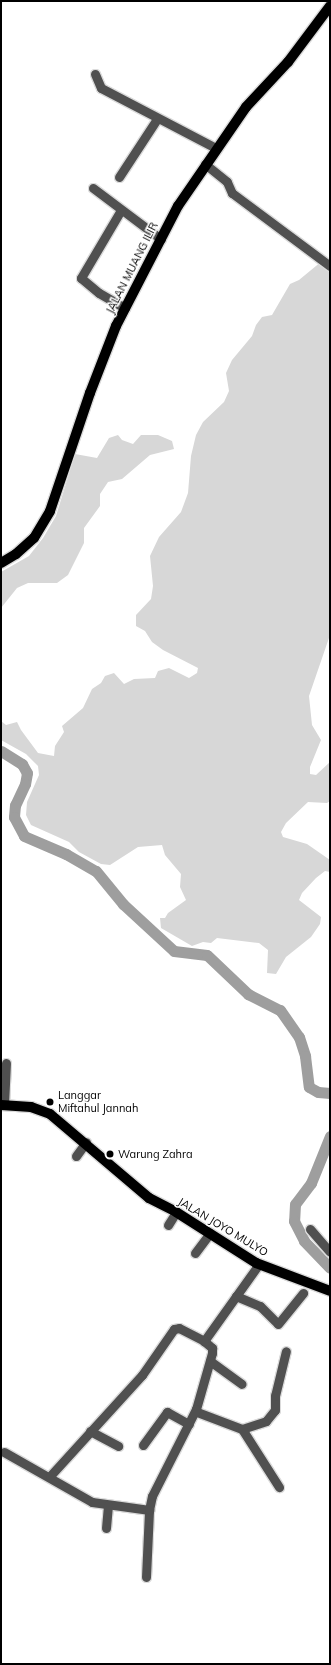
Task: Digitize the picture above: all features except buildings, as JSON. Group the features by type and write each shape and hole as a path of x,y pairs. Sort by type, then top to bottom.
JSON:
{"main road":[{"name":"JALAN MUANG ILIR","path":"1,562 27,546 40,530 50,510 90,393 125,308 161,238 216,148 246,107 303,44 330,6"},
{"name":"JALAN JOYO MULYO","path":"2,1105 46,1111 86,1142 149,1198 176,1212 259,1264 330,1292"}],"street":[{"path":"94,74 101,88 157,119 216,148"},
{"path":"119,178 157,119"},
{"path":"205,164 227,182 232,192 330,266"},
{"path":"93,188 161,238"},
{"path":"121,210 81,278 99,293 125,308"},
{"path":"2,1105 6,1063"},
{"path":"76,1156 86,1142"},
{"path":"168,1225 176,1212"},
{"path":"310,1229 330,1252"},
{"path":"195,1253 210,1233"},
{"path":"204,1341 259,1264"},
{"path":"236,1296 260,1306 278,1324 303,1293"},
{"path":"50,1476 142,1375 174,1329 179,1328 204,1341 212,1348 210,1361 196,1409 152,1496 149,1510 146,1576"},
{"path":"242,1430 266,1421 273,1415 286,1351"},
{"path":"210,1361 242,1384"},
{"path":"196,1409 197,1412 242,1430 280,1487"},
{"path":"143,1445 167,1412 189,1424"},
{"path":"90,1431 118,1446"},
{"path":"4,1452 50,1476 92,1502 149,1510"},
{"path":"106,1528 108,1505"}],"shaded area":[{"path":"322,261 330,267 330,635 309,696 312,725 321,740 310,767 310,774 316,775 330,762 330,801 327,803 308,802 286,823 281,832 283,837 307,844 330,860 330,872 325,871 316,878 302,893 299,900 321,917 320,924 311,937 286,957 276,974 267,973 268,950 259,943 217,938 211,943 203,942 192,946 161,928 160,918 165,918 168,913 186,900 180,887 181,874 165,855 162,845 138,847 110,865 101,864 79,852 69,842 31,825 26,815 27,802 39,775 38,766 26,754 1,740 1,721 6,725 17,722 38,753 54,756 55,746 64,732 62,726 83,708 92,689 101,683 105,676 114,673 124,684 134,679 155,678 158,671 169,668 189,678 197,673 198,668 163,650 152,642 145,631 136,626 136,615 151,599 153,586 150,556 159,537 181,512 188,493 191,456 196,435 203,422 224,402 229,391 226,373 232,360 252,336 256,325 262,317 272,315 290,284 299,280"},
{"path":"118,435 122,440 133,444 141,435 158,435 172,441 174,449 150,455 122,479 108,482 100,494 100,506 84,528 84,543 68,575 57,583 28,583 17,588 1,608 1,572 29,556 43,538 56,516 75,454 97,458 109,438"}],"waterway":[{"path":"1,751 22,764 27,773 25,784 15,805 14,817 24,836 66,854 96,871 123,904 174,951 207,955 248,994 280,1010 299,1037 305,1056 309,1087 318,1092 330,1093"},
{"path":"330,1136 311,1183 295,1204 294,1221 304,1241 330,1268"}],"place":[{"name":"Langgar Miftahul Jannah","path":"50,1102"},
{"name":"Warung Zahra","path":"110,1154"}]}
